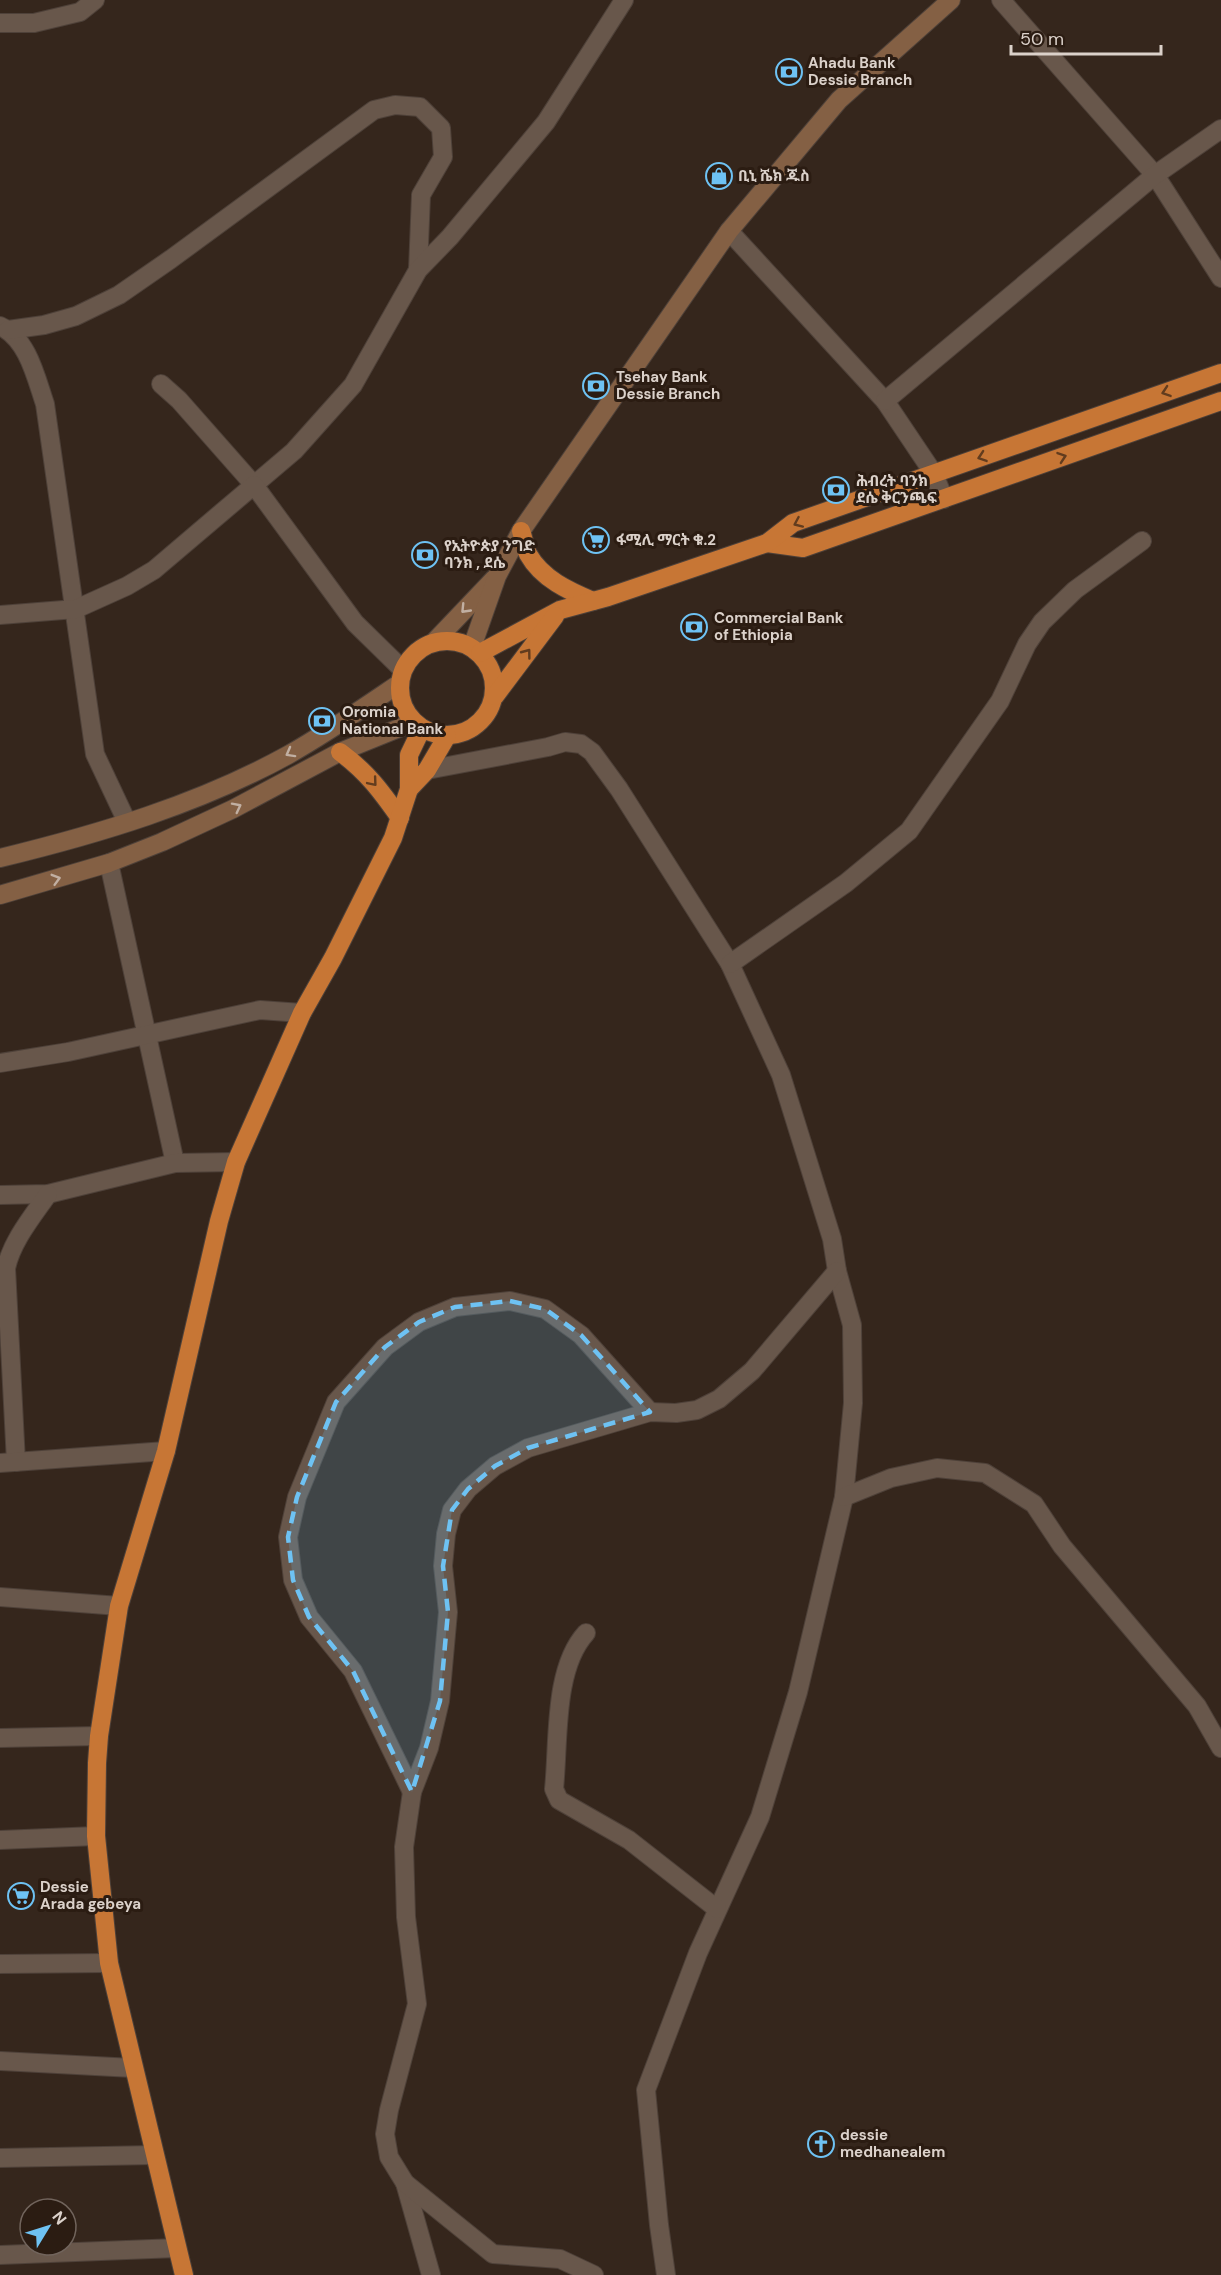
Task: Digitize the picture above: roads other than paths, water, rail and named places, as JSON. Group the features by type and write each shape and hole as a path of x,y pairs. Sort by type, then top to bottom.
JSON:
{"highway":[{"path":"476,650 560,610 594,601 767,543 794,524 1221,373"},
{"path":"767,543 803,548 1221,401"},
{"path":"862,499 871,525"},
{"path":"521,531 528,554 544,574 564,589 594,601"},
{"path":"495,696 495,680 490,666 476,650 460,642 447,640 434,642 421,648 410,658 402,676 401,697 405,711 418,725 434,734 447,736 464,733 478,725 489,712 495,696 560,610"},
{"path":"184,2275 109,1963 96,1836 99,1736 119,1606 166,1450 219,1221 236,1162 302,1013 333,958 388,848 409,789 410,755 418,725"},
{"path":"409,789 427,770 447,736"},
{"path":"340,752 373,780 400,818"}],"street":[{"path":"0,23 34,22 80,12 94,0"},
{"path":"0,615 75,609 127,586 154,570 294,451 352,385 418,270 450,237 546,122 624,0"},
{"path":"476,650 497,576 521,531 729,231 839,100 951,0"},
{"path":"1002,0 1155,175 1221,278"},
{"path":"4,328 44,325 76,316 119,295 374,110 395,105 420,107 441,128 443,157 421,195 418,270"},
{"path":"885,400 1155,175 1221,129"},
{"path":"729,231 885,400 934,474 944,499"},
{"path":"4,328 28,356 45,405 96,754 128,822"},
{"path":"0,858 91,834 198,797 286,756 340,724 402,676 355,622 254,485 179,400 161,384"},
{"path":"730,964 846,884 909,831 1000,701 1027,644 1042,622 1075,590 1142,542"},
{"path":"434,642 497,576"},
{"path":"0,895 109,863 162,842 233,809 340,752 418,725"},
{"path":"427,770 566,742 581,744 592,752 619,789 730,964 781,1075 832,1239 837,1271 852,1325 853,1403 844,1497 798,1692 760,1817 698,1953 646,2090 658,2225 666,2275"},
{"path":"109,863 175,1163"},
{"path":"0,1063 68,1052 260,1010 302,1013"},
{"path":"0,1196 48,1194 175,1163 236,1162"},
{"path":"48,1194 26,1226 9,1256 6,1268 8,1463 166,1450"},
{"path":"431,2275 405,2182 389,2157 385,2134 417,2004 406,1917 404,1847 412,1792 429,1748 440,1701 448,1612 443,1566 446,1534 452,1510 468,1489 495,1466 528,1448 650,1412 676,1413 697,1410 719,1399 752,1371 837,1271"},
{"path":"412,1792 353,1671 309,1617 293,1580 288,1537 297,1497 336,1402 385,1347 419,1322 455,1306 510,1301 545,1309 582,1335 650,1412"},
{"path":"844,1497 891,1478 937,1468 985,1473 1034,1504 1062,1546 1197,1706 1221,1748"},
{"path":"0,1597 119,1606"},
{"path":"586,1633 571,1654 560,1704 554,1789 559,1800 629,1840 717,1910"},
{"path":"0,1738 99,1736"},
{"path":"0,1840 96,1836"},
{"path":"0,1964 109,1963"},
{"path":"0,2061 133,2068"},
{"path":"0,2158 154,2155"},
{"path":"405,2182 493,2254 560,2259 594,2275"},
{"path":"0,2255 177,2248"}],"place":[{"name":"Ahadu Bank Dessie Branch","path":"789,72"},
{"name":"ቢኒ ሼክ ጁስ","path":"719,176"},
{"name":"Tsehay Bank Dessie Branch","path":"596,386"},
{"name":"ሕብረት ባንክ ደሴ ቅርንጫፍ","path":"836,490"},
{"name":"ፋሚሊ ማርት ቁ.2","path":"596,540"},
{"name":"የኢትዮጵያ ንግድ ባንክ , ደሴ","path":"425,555"},
{"name":"Commercial Bank of Ethiopia","path":"694,627"},
{"name":"Oromia National Bank","path":"322,721"},
{"name":"Dessie Arada gebeya","path":"21,1896"},
{"name":"dessie medhanealem","path":"821,2144"}]}
